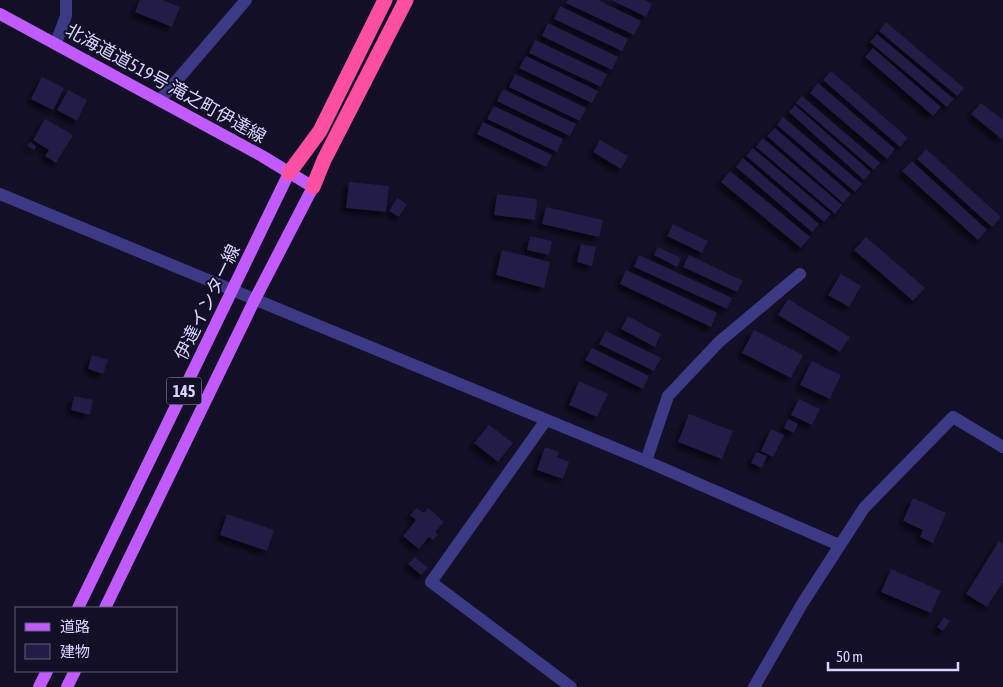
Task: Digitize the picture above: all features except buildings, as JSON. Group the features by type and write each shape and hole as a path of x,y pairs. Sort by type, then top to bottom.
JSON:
{"highway":[{"path":"289,173 320,130 385,0"},
{"path":"313,187 324,160 406,0"}],"main road":[{"name":"北海道道519号 滝之町伊達線","path":"0,14 262,156 313,187"},
{"name":"伊達インター線","path":"78,607 289,173"},
{"name":"145","path":"105,607 255,298 313,187"},
{"path":"39,687 46,672"},
{"path":"67,687 74,672"}],"street":[{"path":"56,43 66,16 66,0"},
{"path":"160,100 246,0"},
{"path":"0,194 646,461 838,545"},
{"path":"646,461 668,396 718,342 800,274"},
{"path":"754,687 838,545 864,508 953,417 1003,447"},
{"path":"546,420 432,582 572,687"}]}
